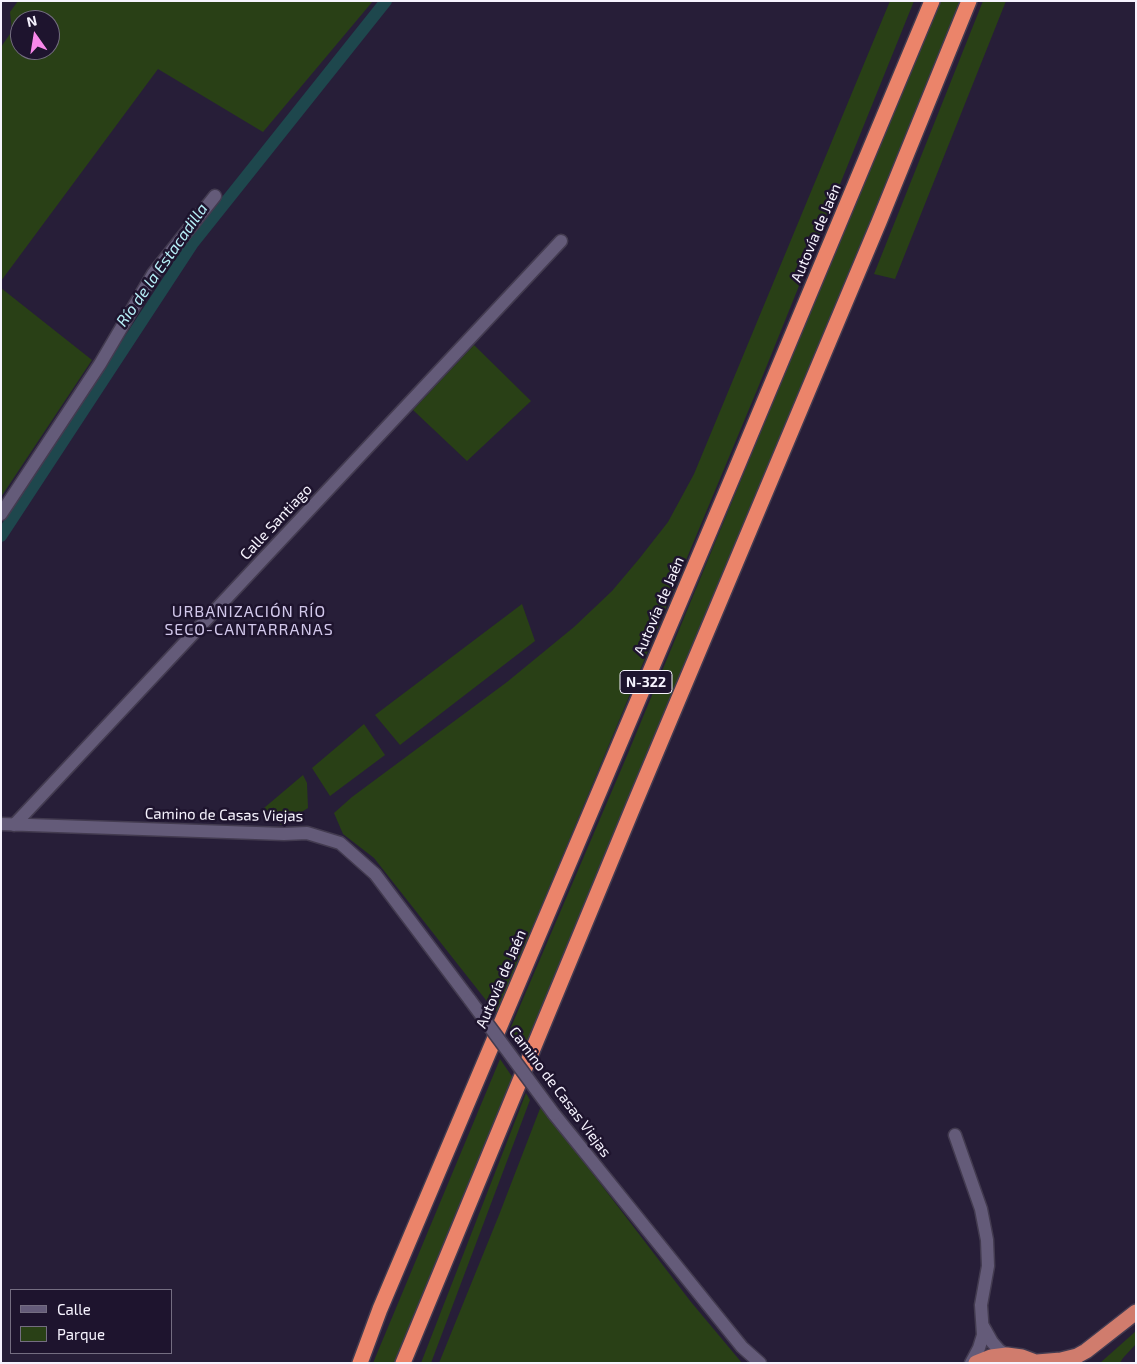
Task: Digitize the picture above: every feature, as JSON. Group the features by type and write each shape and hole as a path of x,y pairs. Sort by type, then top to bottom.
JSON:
{"highway":[{"name":"Autovía de Jaén","path":"360,1363 380,1309 932,1"},
{"name":"N-322","path":"403,1363 634,805 879,222 969,1"},
{"path":"355,1363 380,1309"},
{"path":"976,1363 992,1357 1007,1355 1037,1362 1061,1360 1077,1356 1084,1357 1136,1312"}],"street":[{"path":"1,514 100,364 153,274 214,196"},
{"name":"Calle Santiago","path":"8,825 561,241"},
{"name":"Camino de Casas Viejas","path":"8,825 284,834 307,833 340,843 375,874 554,1114 742,1347 760,1363"},
{"path":"954,1135 981,1209 987,1240 988,1266 981,1305 982,1335 979,1348 971,1363"},
{"path":"982,1323 992,1342 1007,1355"}],"green space":[{"path":"18,1 373,1 263,132 158,69 1,281 1,47 10,34 10,60 60,60 60,10 11,10"},
{"path":"890,1 914,1 757,390 497,1013 374,858 343,834 334,813 352,797 507,682 574,627 612,591 668,522 694,474"},
{"path":"939,1 962,1 523,1053 508,1034 626,758"},
{"path":"983,1 1006,1 895,279 874,274"},
{"path":"1,288 92,360 1,497"},
{"path":"474,345 531,401 467,461 413,410"},
{"path":"522,604 535,641 400,745 375,715"},
{"path":"364,724 385,755 330,796 312,768"},
{"path":"303,775 307,783 308,808 281,825 264,808"},
{"path":"500,1059 513,1078 395,1363 373,1363"},
{"path":"526,1093 530,1100 431,1363 421,1363"},
{"path":"541,1106 691,1302 742,1363 439,1363"},
{"path":"1136,1331 1136,1344 1120,1363 1100,1363"}],"waterway":[{"name":"Río de la Estacadilla","path":"1,536 193,243 386,1"}],"district":[{"name":"URBANIZACIÓN RÍO SECO-CANTARRANAS","path":"249,621"}]}
